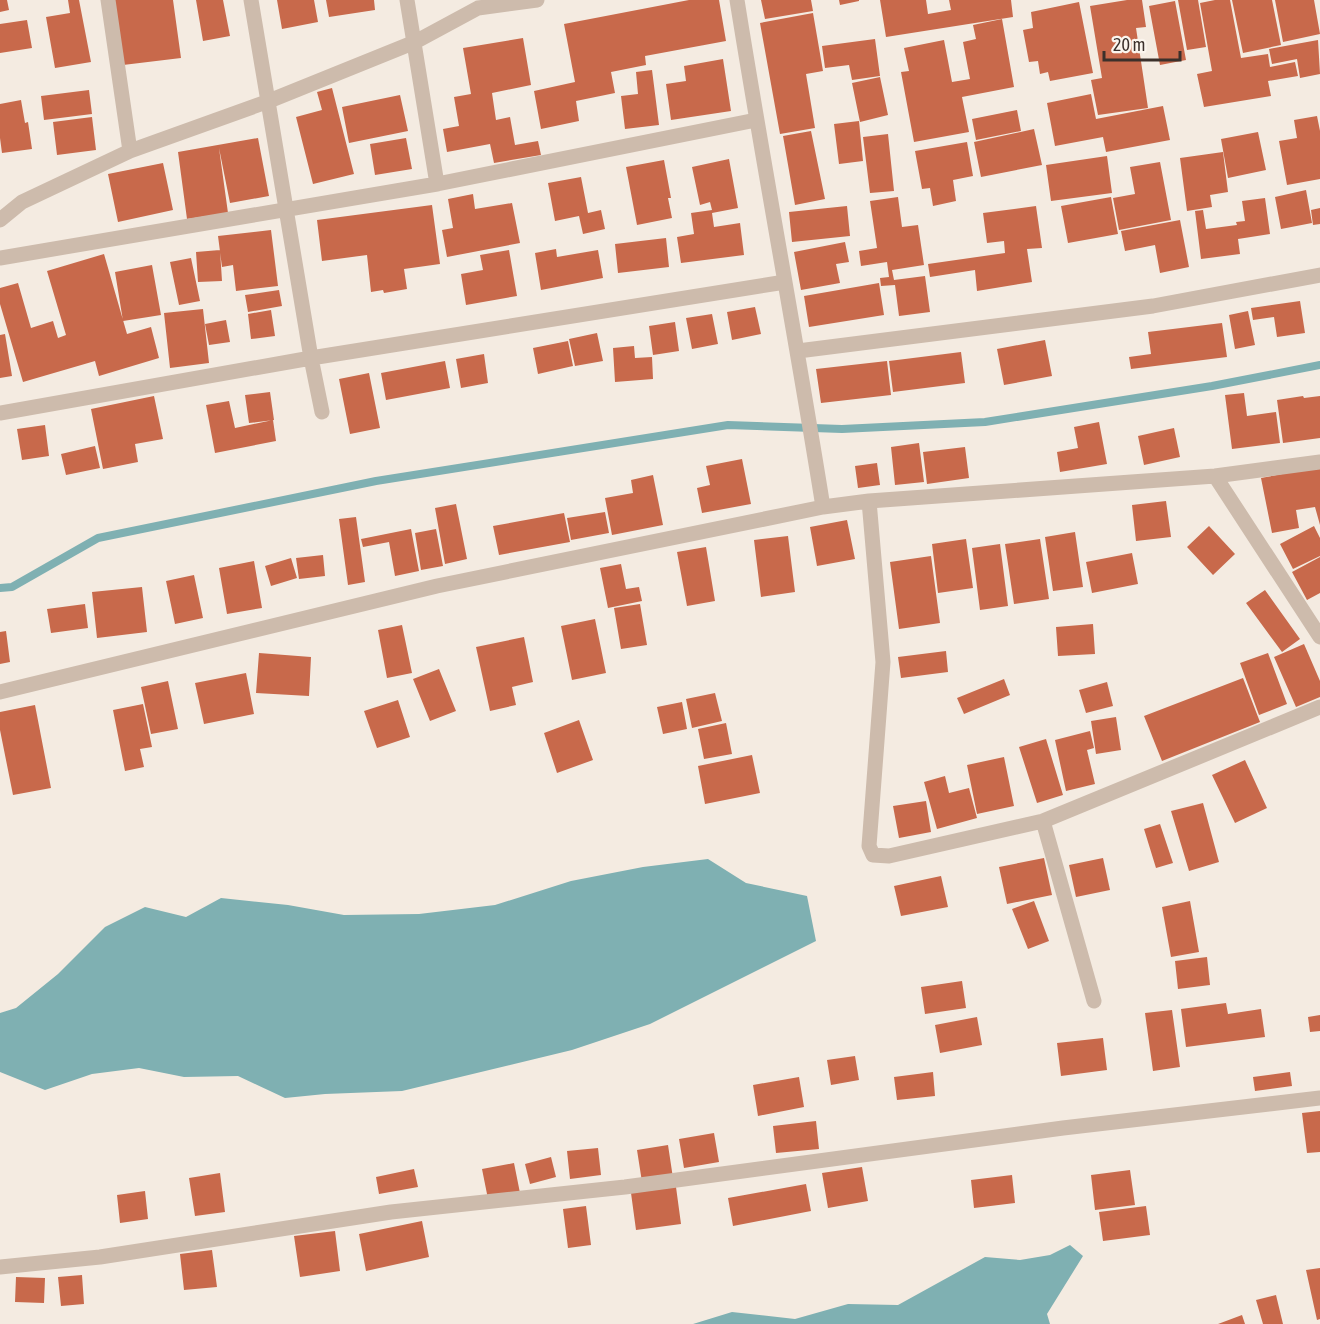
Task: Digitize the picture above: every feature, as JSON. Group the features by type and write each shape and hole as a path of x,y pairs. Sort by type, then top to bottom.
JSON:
{"street":[{"path":"108,0 130,151"},
{"path":"250,0 322,412"},
{"path":"407,0 437,184"},
{"path":"0,220 22,202 130,151 269,101 415,42 480,4 537,0"},
{"path":"737,0 823,507"},
{"path":"0,258 437,184 756,120"},
{"path":"798,351 1153,306 1320,275"},
{"path":"0,413 311,358 785,282"},
{"path":"0,692 437,586 823,507 869,501 1215,476 1320,462"},
{"path":"1215,476 1320,637"},
{"path":"869,501 883,662 869,846 873,855 889,856 1043,821 1320,707"},
{"path":"1043,821 1094,1001"},
{"path":"0,1267 100,1257 392,1212 625,1187 1041,1131 1320,1098"}],"water":[{"path":"708,859 746,883 807,896 816,941 650,1024 572,1050 402,1091 285,1098 238,1076 184,1077 139,1068 92,1074 45,1090 0,1072 0,1013 16,1008 58,974 105,927 145,907 186,917 221,898 288,905 344,915 419,914 495,905 571,881 643,867"},
{"path":"1070,1245 1083,1256 1047,1314 1050,1324 693,1324 732,1312 795,1319 848,1304 898,1305 985,1257 1020,1260 1050,1255"}],"building":[{"path":"0,0 7,0 9,10 0,12"},
{"path":"68,0 79,0 91,62 55,68 46,17 70,13"},
{"path":"114,0 173,0 181,58 123,65"},
{"path":"196,0 223,0 230,36 203,41"},
{"path":"277,0 314,0 318,22 282,29"},
{"path":"326,0 374,0 375,10 329,17"},
{"path":"689,0 719,0 726,41 645,56 646,65 611,72 615,93 576,101 579,121 541,129 534,91 575,82 564,24"},
{"path":"761,0 811,0 813,11 765,19"},
{"path":"839,0 859,0 859,1 840,5"},
{"path":"880,0 926,0 928,14 951,10 949,0 1011,0 1013,17 886,37"},
{"path":"1142,0 1146,27 1136,28 1148,108 1098,115 1091,80 1102,78 1090,6"},
{"path":"1178,0 1198,0 1206,47 1187,50"},
{"path":"1230,0 1241,58 1268,54 1270,67 1295,62 1298,76 1268,81 1271,96 1204,107 1197,74 1212,71 1200,3"},
{"path":"1232,0 1272,0 1281,45 1243,53"},
{"path":"1275,0 1314,0 1320,34 1283,42"},
{"path":"1175,1 1186,60 1160,65 1149,6"},
{"path":"1079,2 1093,73 1050,81 1048,72 1040,74 1038,61 1029,62 1023,30 1033,28 1031,12"},
{"path":"813,13 823,71 806,74 815,128 780,134 760,23"},
{"path":"1002,19 1014,87 962,97 969,132 914,142 901,72 909,71 904,48 944,40 952,82 970,79 963,42 976,39 973,25"},
{"path":"27,20 32,48 0,53 0,24"},
{"path":"523,38 531,85 492,93 496,120 510,117 515,145 538,141 541,155 494,163 490,144 447,152 443,129 459,126 454,97 471,94 463,48"},
{"path":"875,39 880,76 852,80 849,65 825,68 822,46"},
{"path":"1318,40 1320,74 1300,78 1297,59 1272,64 1269,49"},
{"path":"723,59 731,111 671,120 666,84 686,81 684,66"},
{"path":"652,70 659,125 625,129 621,96 638,94 636,72"},
{"path":"880,77 888,115 860,122 852,83"},
{"path":"332,88 354,174 313,184 296,117 322,110 317,92"},
{"path":"89,90 92,114 44,120 41,96"},
{"path":"1091,94 1096,119 1163,106 1170,140 1106,152 1103,137 1055,146 1047,103"},
{"path":"400,95 408,131 349,143 342,107"},
{"path":"21,100 25,123 28,122 32,149 2,153 0,104"},
{"path":"1017,110 1021,131 976,140 972,119"},
{"path":"1317,116 1320,131 1320,179 1287,185 1279,141 1297,138 1294,120"},
{"path":"92,117 96,150 57,155 53,122"},
{"path":"859,121 863,161 839,164 834,124"},
{"path":"1034,129 1042,165 981,177 974,142"},
{"path":"811,131 825,199 795,205 783,136"},
{"path":"1258,132 1266,170 1228,178 1221,139"},
{"path":"888,134 894,191 870,193 863,137"},
{"path":"258,138 269,196 230,203 219,148 228,213 187,219 178,152"},
{"path":"406,138 412,169 375,175 370,144"},
{"path":"967,142 973,176 953,180 956,201 933,206 930,188 922,189 915,151"},
{"path":"1223,152 1228,192 1210,195 1212,207 1187,211 1180,158"},
{"path":"1107,156 1112,193 1051,201 1046,165"},
{"path":"729,159 738,208 712,213 714,227 740,223 744,255 681,263 677,237 694,234 691,213 712,210 710,202 700,205 692,167"},
{"path":"664,160 672,218 637,225 626,167"},
{"path":"1160,162 1171,220 1119,230 1113,198 1135,194 1130,167"},
{"path":"163,163 173,210 118,222 108,174"},
{"path":"581,177 588,213 601,210 605,229 583,234 579,216 555,221 548,183"},
{"path":"1306,190 1312,223 1281,229 1275,197"},
{"path":"473,194 475,209 512,203 520,243 447,257 442,230 453,228 448,199"},
{"path":"898,197 902,227 918,225 924,265 892,270 894,280 925,276 930,312 899,316 895,285 881,286 880,278 889,277 887,262 861,266 859,251 877,248 870,201"},
{"path":"1111,197 1118,234 1068,243 1061,206"},
{"path":"1265,198 1270,234 1238,239 1240,254 1201,259 1195,211 1203,210 1206,229 1237,225 1236,222 1245,221 1242,201"},
{"path":"432,205 440,264 404,269 407,289 384,293 383,290 371,292 367,255 322,261 317,220"},
{"path":"847,206 850,236 792,242 789,212"},
{"path":"1036,206 1042,248 1027,249 1032,282 977,291 975,270 930,277 928,264 1005,253 1004,241 987,243 983,213"},
{"path":"1320,208 1320,224 1313,225 1311,210"},
{"path":"1180,220 1189,267 1160,273 1155,245 1125,251 1121,231"},
{"path":"271,230 278,286 236,291 233,265 222,267 218,236"},
{"path":"666,238 669,267 618,273 615,244"},
{"path":"845,242 849,262 836,264 840,283 801,290 794,252"},
{"path":"556,249 557,257 598,250 603,278 541,290 535,253"},
{"path":"220,250 222,281 198,282 196,252"},
{"path":"509,250 517,296 466,305 461,274 483,270 480,255"},
{"path":"104,254 127,334 151,327 159,358 99,376 95,361 23,382 0,304 0,288 18,283 31,328 53,321 58,338 66,335 47,271"},
{"path":"191,258 200,301 179,305 170,262"},
{"path":"152,265 161,315 123,321 115,272"},
{"path":"879,283 884,315 809,327 804,296"},
{"path":"279,290 282,306 248,312 245,295"},
{"path":"1300,301 1305,333 1277,337 1274,317 1253,320 1251,308"},
{"path":"755,307 761,334 732,340 727,312"},
{"path":"203,309 209,363 170,368 164,313"},
{"path":"271,310 275,336 251,339 248,314"},
{"path":"1248,311 1255,345 1235,349 1229,315"},
{"path":"712,314 718,344 692,349 686,318"},
{"path":"226,320 230,342 209,345 205,324"},
{"path":"675,322 679,351 653,355 649,326"},
{"path":"1222,323 1227,357 1131,369 1129,357 1151,354 1148,332"},
{"path":"597,333 603,361 575,366 569,339"},
{"path":"5,334 12,376 0,378 0,335"},
{"path":"1045,340 1052,376 1004,385 997,349"},
{"path":"568,341 573,366 538,374 533,348"},
{"path":"634,346 635,358 652,357 653,379 615,382 613,348"},
{"path":"961,352 965,383 893,392 889,361"},
{"path":"484,354 488,383 461,388 456,359"},
{"path":"445,361 450,388 386,400 381,373"},
{"path":"887,361 891,395 821,403 816,369"},
{"path":"369,373 380,428 350,434 339,379"},
{"path":"270,392 274,420 249,423 245,395"},
{"path":"1244,393 1247,416 1276,412 1280,443 1232,449 1225,395"},
{"path":"154,396 163,439 135,444 138,462 103,469 91,409"},
{"path":"1303,396 1304,398 1320,396 1320,438 1283,443 1277,400"},
{"path":"229,401 235,428 273,420 276,441 215,453 206,405"},
{"path":"1099,422 1107,464 1060,472 1057,452 1078,448 1074,427"},
{"path":"45,425 49,456 22,460 17,429"},
{"path":"1174,428 1180,457 1144,465 1138,436"},
{"path":"919,443 924,482 895,485 891,447"},
{"path":"95,446 100,468 66,475 61,454"},
{"path":"965,447 969,478 927,484 923,452"},
{"path":"742,459 751,504 702,513 697,488 710,485 706,466"},
{"path":"877,463 880,485 858,488 855,466"},
{"path":"1320,467 1320,525 1315,507 1296,510 1299,528 1272,533 1261,478"},
{"path":"653,475 663,525 612,535 605,498 633,493 631,480"},
{"path":"1166,501 1171,537 1136,541 1132,505"},
{"path":"456,504 467,559 445,564 435,508"},
{"path":"605,512 609,533 571,540 567,518"},
{"path":"564,513 570,542 499,555 493,526"},
{"path":"356,517 365,582 348,585 339,519"},
{"path":"847,520 855,559 817,566 810,527"},
{"path":"1209,526 1235,554 1213,575 1187,547"},
{"path":"1314,526 1320,538 1320,556 1293,569 1280,544"},
{"path":"411,529 419,571 395,576 389,542 363,547 361,539"},
{"path":"436,529 443,566 421,570 415,533"},
{"path":"1075,532 1083,587 1053,591 1045,537"},
{"path":"788,536 795,592 761,597 754,540"},
{"path":"966,539 973,588 938,593 932,544"},
{"path":"1040,539 1049,599 1014,604 1005,544"},
{"path":"1000,544 1008,606 980,610 972,548"},
{"path":"706,547 715,601 687,606 677,552"},
{"path":"1132,553 1138,584 1092,593 1086,562"},
{"path":"323,555 325,576 299,579 296,558"},
{"path":"931,556 940,623 899,629 890,562"},
{"path":"1320,557 1320,593 1307,600 1292,572"},
{"path":"291,558 297,578 271,586 265,566"},
{"path":"254,561 262,608 227,614 219,568"},
{"path":"621,564 626,589 639,587 642,601 608,608 600,568"},
{"path":"194,575 203,618 175,624 166,581"},
{"path":"142,587 147,632 97,638 92,592"},
{"path":"1265,590 1300,639 1282,652 1246,603"},
{"path":"85,604 88,628 51,633 47,609"},
{"path":"640,604 647,645 621,649 614,608"},
{"path":"595,619 606,673 572,680 561,626"},
{"path":"1093,624 1095,654 1058,656 1056,627"},
{"path":"402,625 412,673 387,678 378,630"},
{"path":"6,631 10,662 0,664 0,632"},
{"path":"524,637 533,682 512,687 516,705 490,711 476,647"},
{"path":"1304,644 1320,681 1320,697 1296,707 1274,657"},
{"path":"946,651 948,672 901,678 898,657"},
{"path":"259,653 311,657 309,696 256,693"},
{"path":"1268,653 1287,704 1259,715 1240,663"},
{"path":"439,669 456,711 430,721 413,679"},
{"path":"246,673 254,714 204,724 195,683"},
{"path":"1243,678 1260,722 1162,761 1144,716"},
{"path":"1004,679 1010,695 964,714 957,698"},
{"path":"168,681 178,729 151,734 141,687"},
{"path":"1107,682 1113,706 1086,713 1079,690"},
{"path":"715,693 722,721 692,728 686,699"},
{"path":"398,700 410,737 377,748 364,711"},
{"path":"682,702 687,729 663,734 657,707"},
{"path":"143,704 152,747 140,749 144,767 125,771 113,710"},
{"path":"35,705 51,788 13,795 0,730 0,712"},
{"path":"1116,717 1121,750 1096,754 1091,721"},
{"path":"579,720 593,760 557,773 544,733"},
{"path":"726,723 732,754 704,759 698,729"},
{"path":"1090,731 1094,748 1087,750 1095,784 1066,791 1055,740"},
{"path":"1046,739 1063,795 1037,803 1019,747"},
{"path":"752,755 760,793 705,804 698,766"},
{"path":"1004,757 1014,806 977,814 967,765"},
{"path":"1245,760 1267,808 1235,823 1212,775"},
{"path":"945,776 949,793 969,788 977,818 937,829 924,782"},
{"path":"926,801 931,832 899,838 893,806"},
{"path":"1203,803 1219,862 1189,871 1171,811"},
{"path":"1160,824 1173,863 1156,868 1144,829"},
{"path":"1044,858 1052,895 1007,904 999,867"},
{"path":"1103,858 1110,890 1076,897 1069,865"},
{"path":"941,876 948,907 901,916 894,886"},
{"path":"1034,901 1049,941 1028,949 1012,909"},
{"path":"1190,901 1199,952 1171,957 1162,907"},
{"path":"1207,957 1210,985 1178,989 1175,961"},
{"path":"962,981 966,1008 925,1014 921,987"},
{"path":"1226,1003 1228,1014 1261,1009 1265,1037 1186,1047 1181,1009"},
{"path":"1172,1010 1180,1067 1153,1071 1145,1013"},
{"path":"1320,1015 1320,1031 1310,1032 1308,1017"},
{"path":"977,1017 982,1045 940,1053 935,1025"},
{"path":"1103,1038 1107,1070 1061,1076 1057,1043"},
{"path":"855,1056 859,1080 831,1085 827,1060"},
{"path":"933,1072 935,1096 897,1100 894,1077"},
{"path":"1290,1072 1292,1086 1255,1091 1253,1077"},
{"path":"799,1077 804,1107 758,1116 753,1085"},
{"path":"1320,1111 1320,1152 1307,1153 1302,1113"},
{"path":"816,1121 819,1149 776,1153 773,1126"},
{"path":"714,1133 719,1162 684,1168 679,1139"},
{"path":"668,1145 673,1178 642,1182 637,1150"},
{"path":"598,1148 601,1175 570,1179 567,1151"},
{"path":"551,1157 556,1177 530,1184 525,1164"},
{"path":"514,1163 520,1193 488,1199 482,1169"},
{"path":"862,1167 868,1201 828,1208 822,1173"},
{"path":"414,1169 418,1187 379,1194 376,1177"},
{"path":"1130,1170 1135,1205 1095,1210 1091,1175"},
{"path":"220,1173 225,1212 195,1216 189,1178"},
{"path":"1012,1175 1015,1203 974,1208 971,1180"},
{"path":"806,1184 811,1211 733,1226 728,1198"},
{"path":"676,1187 681,1224 636,1230 631,1193"},
{"path":"145,1191 148,1219 120,1223 117,1195"},
{"path":"586,1206 591,1245 568,1248 563,1209"},
{"path":"1146,1206 1150,1235 1103,1241 1099,1212"},
{"path":"422,1221 429,1257 366,1271 359,1234"},
{"path":"335,1231 340,1271 300,1277 294,1236"},
{"path":"212,1250 217,1287 184,1290 180,1254"},
{"path":"1320,1268 1320,1319 1317,1320 1306,1270"},
{"path":"82,1275 84,1304 61,1306 58,1277"},
{"path":"16,1277 45,1278 44,1303 15,1302"},
{"path":"1276,1295 1283,1324 1263,1324 1256,1300"},
{"path":"1242,1315 1245,1324 1218,1324"}],"waterway":[{"path":"0,588 12,587 98,538 376,481 728,425 842,429 985,422 1212,386 1320,365"}]}
